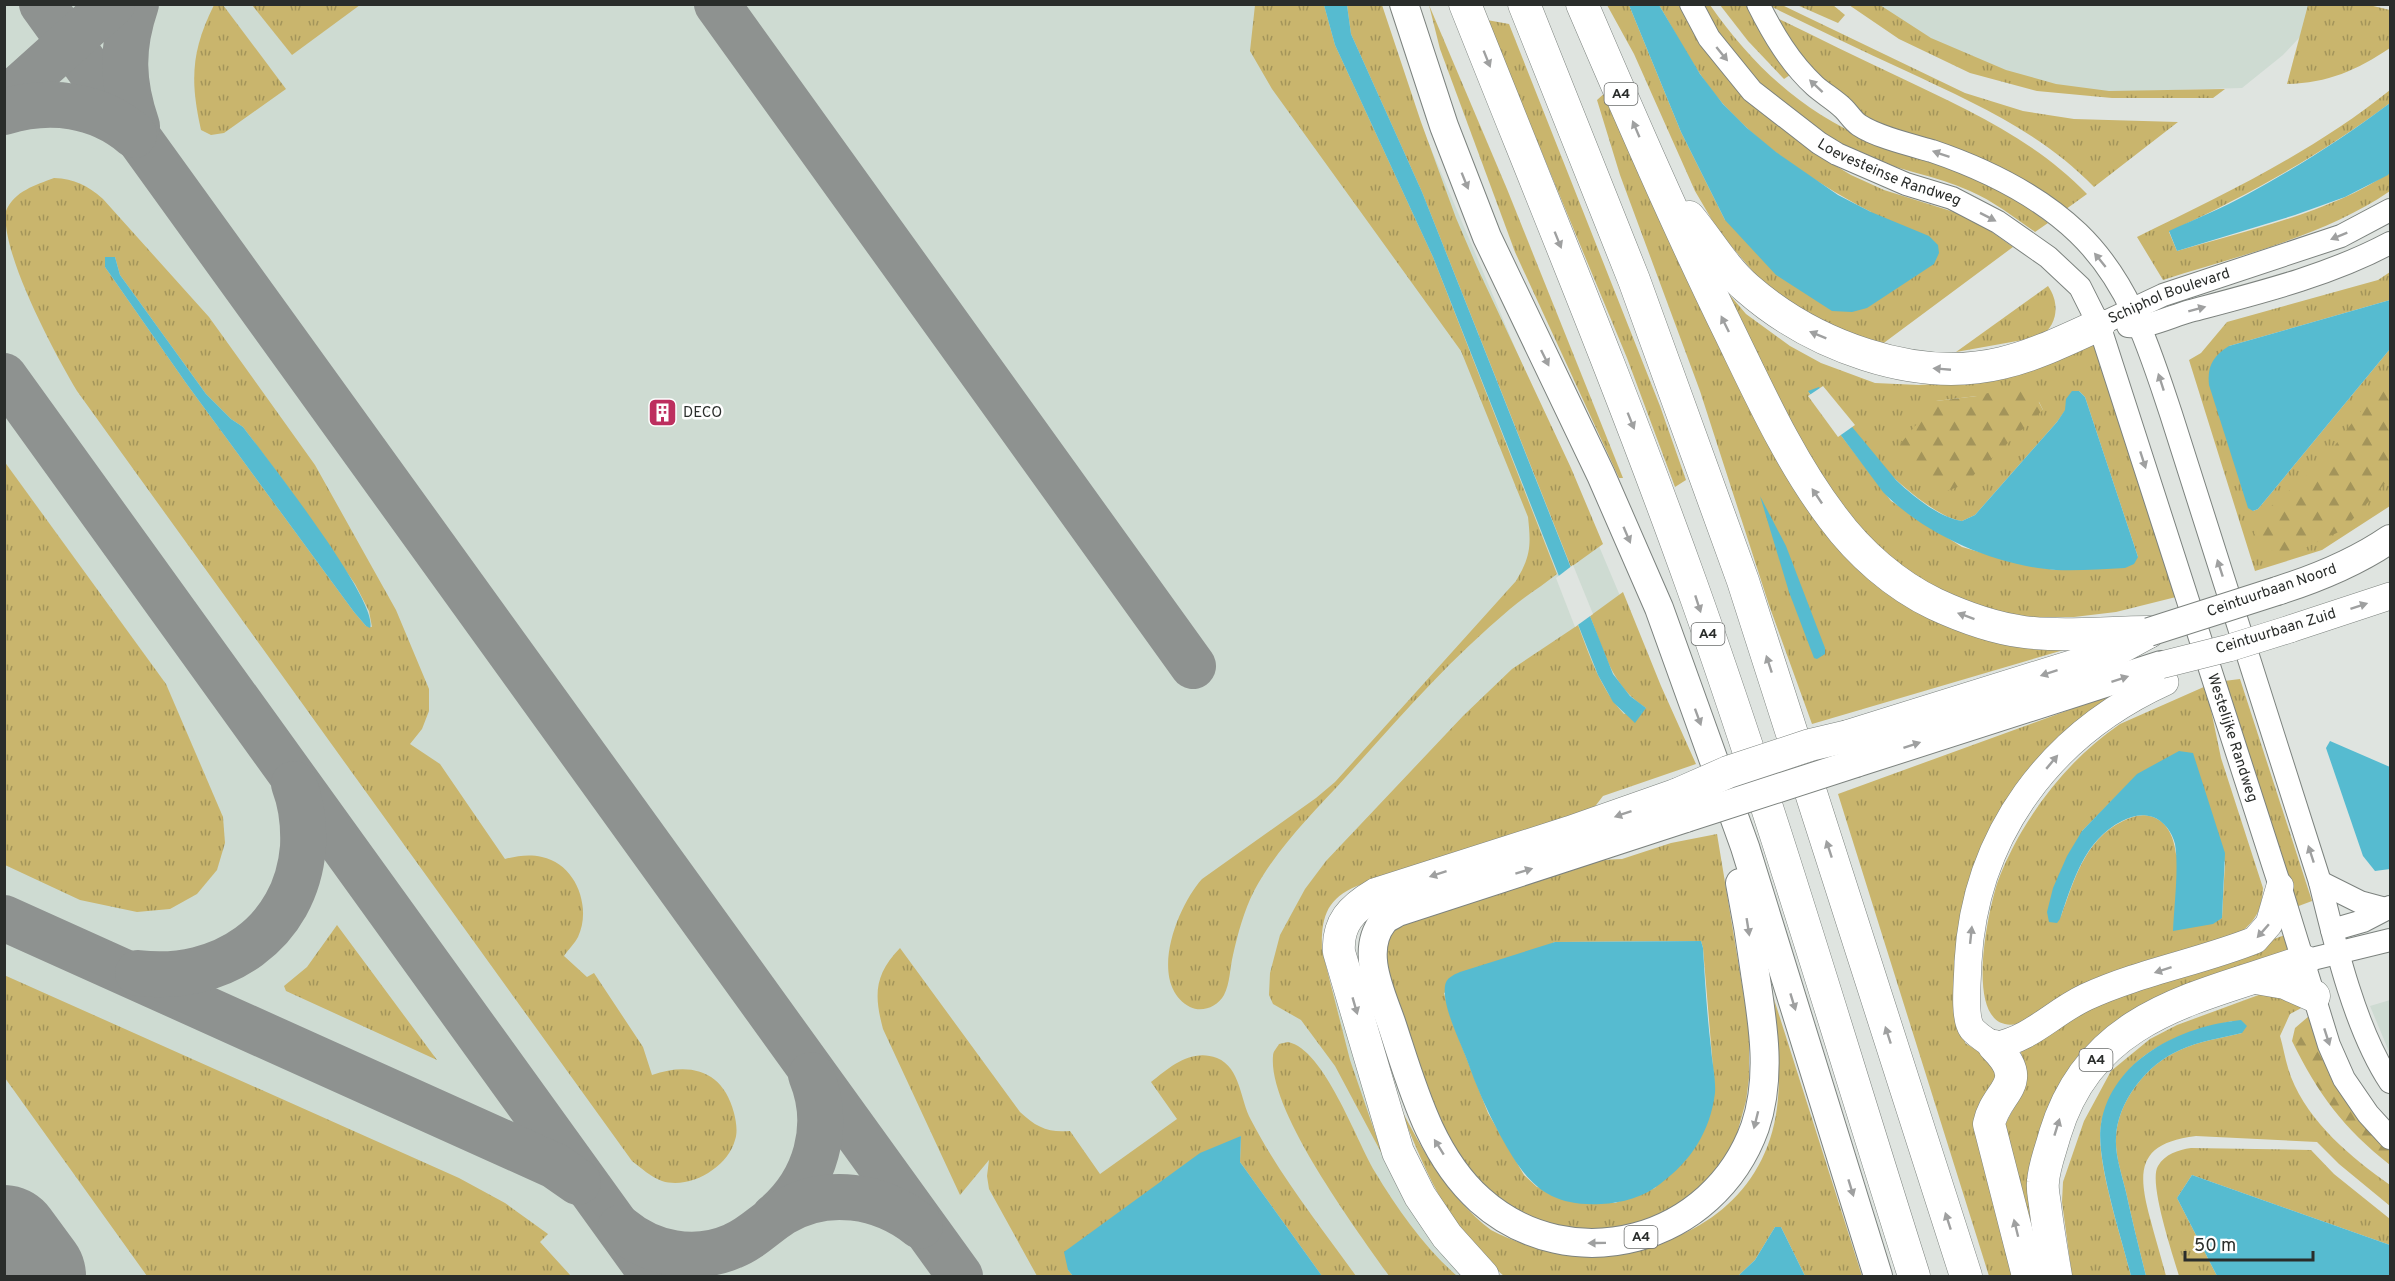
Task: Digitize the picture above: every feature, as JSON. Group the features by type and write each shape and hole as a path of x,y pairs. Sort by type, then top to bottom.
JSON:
{"highway":[{"name":"A4","path":"1404,4 1444,126 1487,237 1606,485 1659,608 1745,847 1878,1276"},
{"name":"A4","path":"1465,4 1644,456 1693,588 1788,875 1914,1276"},
{"path":"1524,4 1634,280 1743,581 1966,1276"},
{"name":"A4","path":"1582,4 1659,183 1747,369 1792,455 1814,493 1834,520 1872,561 1891,577 1933,603 1965,616 1999,627 2049,634 2149,632"},
{"name":"A4","path":"1659,183 1746,288 1798,326 1872,356 1908,366 1952,370 1987,366 2011,361 2046,349 2100,325"},
{"name":"Ceintuurbaan Noord","path":"2149,632 2322,576 2387,542"},
{"name":"A4","path":"1852,750 1873,730 2105,656 2149,632"},
{"name":"A4","path":"1709,747 1746,913 1764,1031 1765,1077 1755,1127 1733,1169 1711,1196 1661,1231 1632,1240 1599,1243 1563,1242 1538,1236 1511,1223 1480,1200 1459,1177 1436,1144 1419,1105 1376,977 1373,942 1383,922 1398,912 1682,806 1728,772 1810,745 1852,750 2163,673"},
{"name":"A4","path":"1482,1276 1447,1236 1420,1197 1398,1152 1339,952 1338,939 1342,925 1360,903 1376,894 1570,832 1682,806"},
{"name":"A4","path":"2056,1276 2042,1183 2060,1117 2078,1083 2103,1050 2134,1027 2186,1000 2304,961"},
{"name":"A4","path":"2253,978 2285,983 2314,996"},
{"path":"1994,1046 2007,1061 2011,1080 2008,1092 1991,1115 1989,1124 2028,1276"}],"main road":[{"name":"Ceintuurbaan Zuid","path":"1994,1046 1977,1034 1970,1024 1967,994 1973,915 1985,873 2002,833 2025,795 2056,756 2096,722 2163,673 2229,648 2391,596"},
{"path":"1994,1046 2023,1038 2085,998 2116,985 2255,940 2270,924 2280,886"}],"street":[{"name":"Loevesteinse Randweg","path":"1691,4 1709,38 1752,91 1837,154 1906,184 1952,198 1998,222 2048,258 2080,287 2100,325"},
{"name":"Loevesteinse Randweg","path":"1758,4 1772,32 1792,61 1815,86 1843,108 1858,125 1894,140 1977,167 2028,195 2079,234 2106,266 2137,318"},
{"name":"Schiphol Boulevard","path":"2137,318 2163,295 2341,236 2391,210"},
{"name":"Schiphol Boulevard","path":"2100,325 2137,318 2169,317 2258,292 2357,261 2391,243"},
{"path":"2137,318 2320,882 2338,953 2376,1061 2391,1082"},
{"name":"Westelijke Randweg","path":"2100,325 2329,1045 2344,1079 2368,1114 2391,1138"},
{"path":"2320,882 2360,902 2388,908"},
{"path":"2304,961 2332,930 2363,921 2388,908"},
{"path":"2304,961 2384,942"},
{"path":"2350,989 2359,967 2384,942"}],"shaded area":[{"path":"5,5 1375,5 1391,54 1686,752 1339,888 1319,918 1319,955 1416,1210 1468,1276 5,1276"},
{"path":"1879,5 2321,5 2300,37 2283,55 2242,88 2108,92 2072,88 2027,78 1953,51 1891,15"},
{"path":"2390,1000 2390,1054 2370,1006"}],"green space":[{"path":"1753,4 1796,71 1784,79 1748,41 1720,5"},
{"path":"214,5 223,5 286,89 224,133 211,135 201,130 194,81 197,52"},
{"path":"252,5 360,5 292,55"},
{"path":"1255,5 1324,5 1335,45 1433,257 1557,574 1510,609 1445,669 1284,846 1263,875 1247,906 1224,995 1213,1006 1195,1009 1177,996 1170,981 1168,963 1170,944 1176,925 1193,891 1202,879 1335,782 1516,581 1525,564 1530,535 1528,517 1461,351 1272,89 1250,51"},
{"path":"1347,5 1382,5 1456,218 1571,468 1603,544 1571,567 1422,192 1351,34"},
{"path":"1429,5 1507,189 1623,478 1619,478 1515,252 1440,49"},
{"path":"1607,5 1629,5 1681,132 1725,220 1871,212 1831,190 1793,165 1740,121 1705,82 1659,5 1681,5 1821,157 1851,175 1884,190 1954,212 1989,230 2013,247 1877,348 1844,337 1769,290 1719,232 1695,191 1634,54"},
{"path":"1702,5 1710,5 1744,48 1781,85 1823,116 1871,141 1962,170 1985,180 2048,223 2035,232 1979,195 1862,155 1813,128 1769,93 1749,73 1716,29"},
{"path":"1768,5 1782,5 1965,93 2023,111 2074,119 2178,122 2094,187 2052,150 2005,120"},
{"path":"1797,5 1833,5 1845,15 1838,23"},
{"path":"1849,5 1880,5 1931,38 2006,70 2056,84 2109,91 2225,89 2213,98 2112,98 2037,91 1970,73 1899,39"},
{"path":"2308,5 2369,5 2390,10 2390,48 2366,63 2341,74 2316,81 2287,84"},
{"path":"1769,14 1998,127 2045,157 2087,194 2062,212 1856,113 1828,92"},
{"path":"1487,20 1509,24 1660,406 1686,480 1675,487 1627,358"},
{"path":"2390,90 2390,103 2337,140 2256,188 2169,232 2177,251 2259,228 2315,209 2367,186 2390,172 2390,191 2337,221 2309,233 2163,280 2137,237 2268,171 2330,133"},
{"path":"1607,91 1879,583 2091,642 1812,724 1769,605 1700,391 1620,175 1597,100"},
{"path":"54,178 75,181 103,199 209,317 315,465 396,610 429,689 429,711 422,729 410,744 440,764 505,859 523,856 542,857 554,861 572,877 582,900 582,925 577,939 564,956 587,977 594,973 643,1047 652,1075 679,1069 703,1073 722,1087 729,1098 736,1123 735,1140 725,1159 706,1174 696,1179 673,1183 654,1177 632,1161 77,391 31,302 11,251 6,229 6,211 14,198","holes":["105,257 115,257 120,275 206,394 231,419 243,427 288,487 355,584 369,611 372,627 366,626 354,612 186,383 105,267"]},
{"path":"2390,272 2390,300 2229,346 2253,511 2258,509 2390,349 2390,506 2322,550 2255,571 2189,360 2201,353 2227,322 2378,280"},
{"path":"1717,280 1746,314 1790,346 1821,363 1875,383 1919,385 1951,383 2097,342 2176,597 2116,612 2074,617 2029,617 1966,605 1896,568 1829,500","holes":["2079,391 2085,397 2138,557 2055,570 2021,564 1962,547 1891,501 1808,392 1903,486 1944,515 1962,521 1975,515 2057,422","1977,396 2039,402 2043,410 1936,401"]},
{"path":"2048,286 2054,299 2054,320 2040,337 1956,352"},
{"path":"2390,373 2390,478 2343,530 2294,553 2263,550 2254,533 2261,515 2323,461"},
{"path":"2028,382 2043,410 1963,485 1944,492 1913,472 1896,449 1936,401 1977,396"},
{"path":"4,461 166,684 223,817 225,843 217,870 197,894 170,909 137,912 80,900 5,865"},
{"path":"1623,592 1696,764 1603,796 1593,809 1357,886 1338,897 1327,911 1324,919 1322,950 1350,1060 1383,1156 1335,1066 1301,1020 1273,1004 1269,995 1270,973 1280,935 1305,889 1326,861 1463,716 1512,669 1578,625 1596,672 1608,694 1624,714 1646,708 1634,699 1617,679 1590,616"},
{"path":"2240,679 2312,901 2296,907 2224,681"},
{"path":"2206,686 2221,758 2263,888 2258,913 2241,932 2093,979 2017,1024 1999,1022 1989,1010 1984,990 1983,966 1989,915 2000,875 2022,831 2053,786 2078,759 2120,724","holes":["2138,774 2225,862 2222,918 2176,854 2167,827 2149,816 2141,815 2130,818 2110,829 2090,850 2076,876 2060,919 2082,831"]},
{"path":"2110,695 2072,731 2021,790 1960,1003 1965,1043 1987,1057 1995,1069 2021,1276 1989,1276 1838,794"},
{"path":"1717,834 1749,1034 1749,1078 1746,1101 1735,1141 1722,1164 1705,1184 1673,1210 1605,1233 1537,1222 1503,1201 1481,1181 1457,1154 1442,1130 1378,962 1395,925 1601,860 1622,859 1671,843","holes":["1701,941 1715,1092 1655,1188 1615,1203 1537,1187 1524,1175 1488,1113 1452,1021 1444,993 1555,942"]},
{"path":"337,925 437,1060 286,991 284,986 307,967"},
{"path":"2285,935 2290,950 2119,1019 2077,1057 2060,1083 2045,1114 2036,1145 2044,1276 2004,1128 2026,1082 2024,1061 2018,1045 2069,1013"},
{"path":"900,948 1020,1112 1031,1122 1043,1128 1070,1131 1100,1174 1177,1119 1151,1082 1173,1065 1190,1057 1207,1056 1225,1063 1231,1069 1239,1085 1247,1112 1262,1141 1356,1276 1322,1276 1240,1162 1241,1136 1068,1270 1073,1276 1037,1276 989,1189 987,1176 989,1160 960,1195 883,1029 878,1006 878,986 885,967"},
{"path":"4,975 459,1178 505,1203 548,1234 540,1242 571,1276 147,1276 5,1078"},
{"path":"2264,993 2307,1005 2290,1014 2280,1036 2291,1077 2299,1094 2320,1124 2347,1151 2390,1185 2390,1206 2339,1164 2317,1142 2196,1136 2177,1140 2153,1152 2146,1162 2144,1186 2146,1201 2166,1276 2146,1276 2117,1152 2116,1138 2122,1111 2136,1086 2168,1056 2195,1044 2242,1033 2232,1021 2194,1031 2160,1045 2145,1055 2120,1081 2103,1115 2100,1140 2105,1178 2131,1276 2072,1276 2062,1202 2063,1182 2084,1121 2111,1071 2150,1039 2177,1025"},
{"path":"1774,999 1862,1276 1805,1276 1781,1227 1775,1227 1755,1260 1738,1276 1504,1276 1467,1239 1440,1197 1398,1103 1437,1172 1462,1203 1491,1230 1529,1245 1570,1253 1612,1253 1653,1245 1691,1230 1725,1207 1752,1177 1770,1139 1775,1122 1779,1069"},
{"path":"2309,1016 2322,1055 2340,1090 2362,1122 2390,1151 2390,1165 2373,1151 2333,1109 2302,1060 2292,1041 2295,1028"},
{"path":"1288,1042 1301,1048 1314,1061 1338,1098 1375,1172 1393,1200 1423,1241 1457,1276 1389,1276 1317,1169 1285,1107 1275,1079 1273,1056 1279,1044"},
{"path":"2191,1148 2311,1150 2334,1174 2390,1219 2390,1245 2192,1175 2177,1198 2217,1276 2179,1276 2162,1219 2156,1174 2164,1158 2177,1151"}],"water":[{"path":"1324,5 1347,5 1351,34 1422,192 1613,674 1630,696 1646,708 1635,723 1613,702 1598,675 1433,257 1335,45"},
{"path":"1629,5 1659,5 1700,74 1723,104 1747,128 1776,152 1838,195 1871,212 1929,236 1938,245 1939,253 1934,264 1867,308 1852,312 1832,311 1776,275 1725,220 1681,132"},
{"path":"2390,103 2390,172 2388,175 2345,197 2295,215 2177,251 2169,231 2229,204 2285,173 2338,140"},
{"path":"105,257 115,257 120,275 206,394 231,419 243,427 295,496 357,590 368,613 370,628 354,612 186,383 105,267"},
{"path":"2390,300 2390,349 2258,509 2253,511 2248,508 2209,385 2212,362 2229,346"},
{"path":"1819,387 1896,480 1935,510 1962,521 1975,515 2057,422 2065,410 2066,399 2072,391 2079,391 2085,397 2138,557 2134,564 2125,568 2056,570 2033,567 1986,555 1940,535 1900,508 1883,492 1808,391"},
{"path":"1760,496 1786,546 1825,648 1825,654 1817,659 1814,658 1789,592"},
{"path":"2330,741 2390,767 2390,869 2375,871 2363,856 2326,748"},
{"path":"2179,751 2193,753 2225,853 2222,918 2213,924 2173,931 2175,844 2170,831 2161,821 2141,815 2122,821 2098,839 2075,877 2060,919 2057,923 2049,922 2047,912 2053,888 2067,856 2082,831 2137,774"},
{"path":"1701,941 1715,1093 1704,1133 1690,1155 1681,1166 1654,1189 1625,1201 1581,1204 1565,1201 1538,1188 1509,1151 1474,1079 1446,1003 1447,981 1460,972 1555,942"},
{"path":"2241,1020 2247,1026 2242,1033 2187,1047 2156,1065 2136,1086 2122,1111 2116,1138 2117,1152 2146,1276 2131,1276 2110,1199 2102,1157 2101,1124 2108,1101 2119,1081 2134,1064 2153,1050 2173,1038 2195,1030"},
{"path":"1241,1136 1240,1162 1322,1276 1073,1276 1068,1270 1064,1252 1200,1153"},
{"path":"2192,1175 2390,1245 2390,1276 2217,1276 2177,1198"},
{"path":"1775,1227 1781,1227 1805,1276 1738,1276 1755,1260"}],"pier":[{"path":"1823,386 1855,425 1838,437 1808,396"},
{"path":"1573,565 1593,614 1575,627 1556,578"}],"taxiway":[{"path":"42,4 960,1276"},
{"path":"4,101 112,4"},
{"path":"136,4 128,36 125,65 128,95 137,126"},
{"path":"717,4 1193,666"},
{"path":"4,112 39,105 89,110 105,116 134,135"},
{"path":"4,376 653,1276"},
{"path":"138,973 169,974 198,970 225,960 249,946 270,928 286,905 297,878 303,847 302,815 294,784"},
{"path":"4,918 555,1166 578,1182"},
{"path":"774,1217 789,1203 800,1187 810,1170 816,1152 820,1133 820,1114 811,1075"},
{"path":"620,1228 632,1237 659,1250 688,1255 703,1254 740,1243 782,1213 799,1205 817,1199 835,1197 871,1201 905,1215 920,1226"}],"runway":[{"path":"4,1242 29,1276"}],"place":[{"name":"DECO","path":"662,413"}]}
